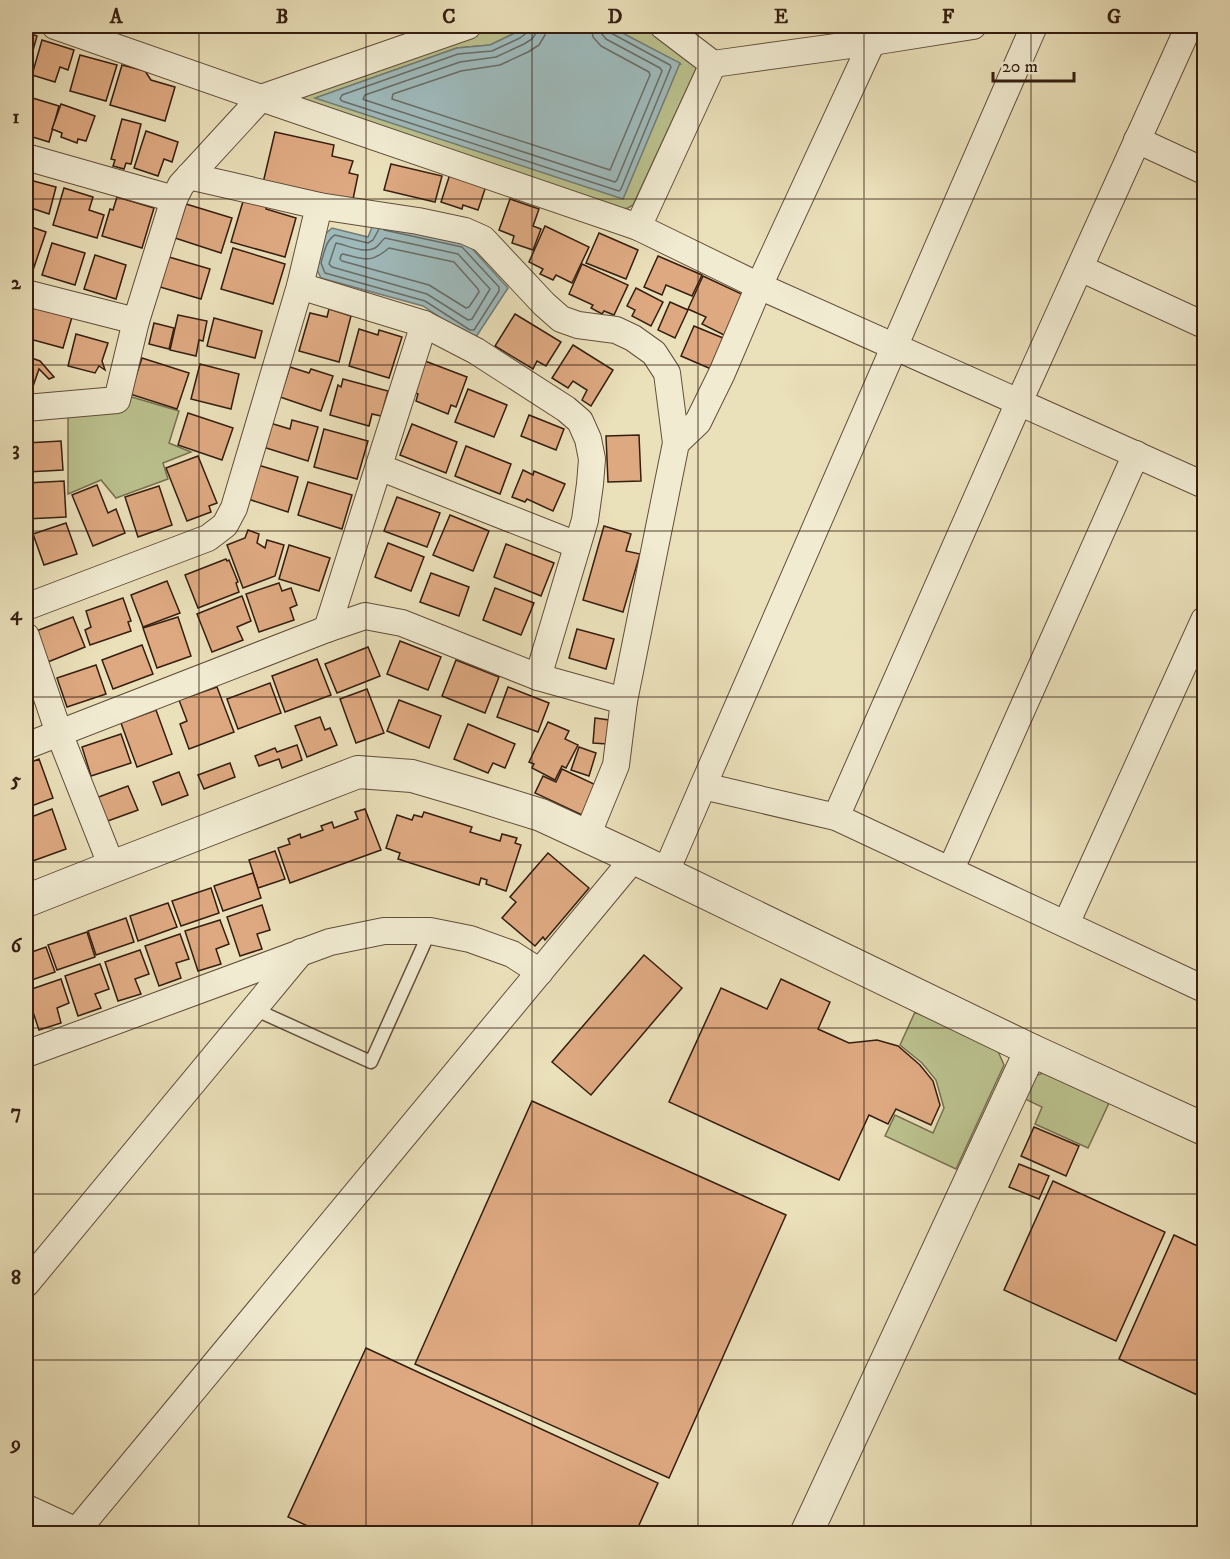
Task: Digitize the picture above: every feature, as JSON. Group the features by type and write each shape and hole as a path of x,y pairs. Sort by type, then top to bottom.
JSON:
{"street":[{"path":"55,26 638,227 759,286 1204,484"},
{"path":"26,408 117,400 136,321 174,199 181,185 261,98 468,26"},
{"path":"663,26 712,64 973,26"},
{"path":"665,874 1034,26"},
{"path":"836,817 1019,402 1189,26"},
{"path":"676,443 698,422 723,372 759,286 872,42"},
{"path":"638,227 712,64"},
{"path":"1137,140 1204,171"},
{"path":"26,157 174,199"},
{"path":"189,176 319,206 418,221 465,231 483,238 544,304 561,319 578,325 616,330 633,338 654,353 667,373 676,443 624,701 616,765 587,836"},
{"path":"26,606 207,538 225,525 234,508 300,286 319,206"},
{"path":"1080,268 1204,325"},
{"path":"300,286 424,324 476,351 566,409 580,422 588,439 591,459 585,520 538,677"},
{"path":"26,293 136,321"},
{"path":"327,629 424,324"},
{"path":"951,869 1136,454"},
{"path":"379,466 577,545"},
{"path":"26,746 365,616 402,623 538,677 624,701"},
{"path":"1066,924 1201,635"},
{"path":"26,636 59,733 112,867"},
{"path":"26,901 358,772 412,776 541,815 1031,1050 1204,1128"},
{"path":"703,786 836,817 1204,989"},
{"path":"26,1510 75,1533 634,858"},
{"path":"26,1054 330,942 384,931 430,931 470,939 512,954 540,972"},
{"path":"26,1284 302,952"},
{"path":"806,1533 1031,1050"}],"lane":[{"path":"254,1009 370,1062 430,931"}],"green space":[{"path":"488,26 528,26 490,45 457,48 316,98 680,64 609,26 653,26 694,59 696,69 633,205 622,209 307,105 301,98 302,91"},
{"path":"125,395 179,411 169,443 191,452 163,463 168,479 116,498 101,480 68,494 68,416"},
{"path":"915,1012 997,1049 1004,1065 956,1169 885,1136 895,1115 933,1133 944,1108 936,1080 922,1063 900,1045"},
{"path":"1043,1073 1109,1103 1088,1148 1035,1124 1042,1107 1021,1097 1029,1078"}],"water":[{"path":"528,26 609,26 680,63 623,199 315,98 457,48 490,45"},
{"path":"374,222 466,242 508,288 474,340 423,306 321,278 314,264 324,235 332,228 368,237"}],"building":[{"path":"26,32 37,36 27,72 26,72"},
{"path":"42,40 74,50 68,70 60,67 55,82 32,75"},
{"path":"80,55 117,65 106,101 70,91"},
{"path":"122,65 145,71 151,80 175,87 165,121 110,105"},
{"path":"26,96 59,106 49,142 26,135"},
{"path":"61,104 95,116 86,141 78,139 77,143 61,137 62,133 52,129"},
{"path":"122,119 141,124 131,164 126,163 124,169 113,166 115,160 111,159"},
{"path":"146,131 178,142 172,162 164,159 158,176 134,168"},
{"path":"275,132 334,145 332,156 353,161 349,173 358,175 352,204 263,183"},
{"path":"391,164 442,176 435,202 384,190"},
{"path":"450,174 486,186 478,210 463,205 462,209 441,202"},
{"path":"26,179 56,187 49,214 34,209 32,214 26,213"},
{"path":"64,188 93,197 89,210 104,215 97,238 53,225"},
{"path":"117,197 154,208 142,248 102,236 110,209 113,210"},
{"path":"244,198 267,204 266,209 296,218 285,257 231,242"},
{"path":"510,199 539,209 533,226 541,229 533,250 512,243 514,236 499,230"},
{"path":"186,204 232,218 221,253 175,238"},
{"path":"26,225 46,232 32,273 26,271"},
{"path":"545,226 589,247 572,283 556,275 553,280 540,274 543,269 529,262"},
{"path":"599,233 638,250 626,279 586,263"},
{"path":"52,243 85,253 75,285 42,275"},
{"path":"233,248 285,264 273,304 221,289"},
{"path":"95,255 126,265 116,299 84,289"},
{"path":"658,256 702,275 692,296 666,285 662,295 644,287"},
{"path":"169,257 210,269 201,299 160,287"},
{"path":"582,264 628,285 614,315 604,311 602,314 591,308 593,305 569,294"},
{"path":"703,276 748,297 728,337 702,324 706,317 688,309"},
{"path":"636,288 663,302 651,326 632,316 635,310 627,306"},
{"path":"670,302 688,310 675,338 658,330"},
{"path":"32,305 72,317 63,348 26,338 26,327"},
{"path":"329,309 351,316 339,362 299,351 310,313 327,317"},
{"path":"515,314 561,342 546,366 537,361 533,369 495,346"},
{"path":"178,315 207,321 203,341 199,340 196,356 170,350"},
{"path":"214,318 262,331 255,358 207,346"},
{"path":"154,323 174,328 169,349 149,344"},
{"path":"694,326 723,338 711,369 681,356"},
{"path":"359,329 378,335 379,330 402,337 389,378 349,366"},
{"path":"76,334 108,343 102,361 105,370 99,366 95,373 68,366"},
{"path":"573,345 613,370 591,406 582,400 587,390 573,381 568,388 552,378"},
{"path":"26,356 40,361 54,377 49,379 39,369 30,395 26,394"},
{"path":"142,358 189,373 177,409 130,394"},
{"path":"425,361 467,377 456,407 451,405 448,414 416,401 418,394 413,392"},
{"path":"200,364 239,374 231,409 191,399"},
{"path":"290,367 309,373 311,369 333,376 321,411 280,397"},
{"path":"343,379 388,391 381,416 372,414 369,426 330,415 338,385 341,387"},
{"path":"468,389 507,405 494,437 455,422"},
{"path":"188,413 233,428 222,460 178,445"},
{"path":"529,415 564,429 556,450 521,436"},
{"path":"292,420 318,427 308,461 263,447 270,423 290,429"},
{"path":"412,424 457,442 446,473 400,455"},
{"path":"324,429 368,441 357,479 314,467"},
{"path":"639,435 641,481 608,482 606,436"},
{"path":"61,441 63,470 27,472 26,443"},
{"path":"466,446 511,464 500,494 455,476"},
{"path":"198,456 217,503 209,506 211,512 187,521 166,468"},
{"path":"258,465 298,477 288,512 248,499"},
{"path":"523,470 533,475 534,471 565,484 553,511 527,499 525,502 512,497"},
{"path":"64,481 66,517 26,519 26,483"},
{"path":"308,482 352,495 342,529 298,515"},
{"path":"97,485 108,513 116,509 125,533 93,546 72,495"},
{"path":"159,486 172,525 138,537 125,497"},
{"path":"397,497 440,513 427,547 384,531"},
{"path":"450,515 489,531 473,571 433,555"},
{"path":"66,523 77,554 44,565 33,534"},
{"path":"604,526 631,534 626,551 640,554 623,612 583,600"},
{"path":"248,530 259,534 257,543 265,548 267,540 284,545 275,576 243,588 227,545 245,538"},
{"path":"388,543 424,557 411,591 375,577"},
{"path":"506,544 554,563 541,596 494,577"},
{"path":"289,545 330,558 319,591 279,579"},
{"path":"226,559 229,560 238,582 236,583 239,592 198,608 185,575"},
{"path":"431,573 469,587 459,616 420,602"},
{"path":"167,581 180,613 143,627 131,595"},
{"path":"279,583 282,591 291,588 297,605 290,608 294,620 259,632 246,594"},
{"path":"495,588 534,603 521,635 483,620"},
{"path":"242,596 251,621 237,627 243,640 212,652 197,614"},
{"path":"123,598 131,621 128,622 131,631 90,645 85,630 91,627 86,611"},
{"path":"73,617 85,647 43,664 31,633"},
{"path":"178,617 191,656 157,668 143,628"},
{"path":"577,629 614,639 606,669 569,658"},
{"path":"400,641 441,657 428,690 387,674"},
{"path":"142,645 153,674 113,689 102,660"},
{"path":"368,647 380,676 337,693 325,664"},
{"path":"317,659 331,695 285,712 272,676"},
{"path":"456,660 499,677 485,713 442,696"},
{"path":"96,665 106,694 67,707 57,678"},
{"path":"270,683 281,713 238,729 227,699"},
{"path":"217,687 234,732 189,749 180,724 187,721 179,700"},
{"path":"508,687 549,703 538,732 497,717"},
{"path":"367,689 384,733 356,743 340,699"},
{"path":"399,700 441,716 429,748 387,731"},
{"path":"26,703 33,719 26,722"},
{"path":"156,710 172,754 137,767 121,723"},
{"path":"320,717 325,730 330,728 337,745 307,757 295,726"},
{"path":"595,718 609,720 607,744 593,743"},
{"path":"548,722 569,731 565,739 578,745 566,768 562,766 555,780 532,768 534,764 529,762"},
{"path":"468,724 515,744 505,768 493,763 488,773 454,759"},
{"path":"121,734 131,763 91,776 82,747"},
{"path":"297,745 302,760 282,768 279,759 259,766 255,756 275,748 277,752"},
{"path":"579,747 596,753 589,776 571,770"},
{"path":"39,759 53,798 26,808 26,764"},
{"path":"230,763 235,777 204,789 198,775"},
{"path":"562,769 596,785 582,815 535,793 543,776 556,782"},
{"path":"179,772 188,795 162,805 153,782"},
{"path":"128,786 138,810 105,822 96,798"},
{"path":"52,809 66,849 30,862 26,849 26,819"},
{"path":"365,809 381,850 290,883 278,848 290,844 288,839 300,834 301,838 323,830 321,826 332,822 334,828 358,819 355,812"},
{"path":"424,812 472,827 470,832 500,841 502,834 517,838 515,843 521,845 506,891 486,884 487,880 481,878 479,885 398,859 400,853 386,848 397,815 412,820 414,815 422,817"},
{"path":"275,851 285,879 258,888 249,860"},
{"path":"548,853 589,888 545,940 543,937 535,946 502,918 516,902 510,897"},
{"path":"253,873 261,898 223,911 214,886"},
{"path":"211,888 219,913 181,926 172,901"},
{"path":"168,903 177,927 138,941 130,916"},
{"path":"262,905 270,930 257,934 262,949 240,956 227,917"},
{"path":"126,918 134,942 96,955 88,931"},
{"path":"220,920 229,944 216,949 221,964 198,971 185,931"},
{"path":"87,932 95,957 57,970 48,945"},
{"path":"180,934 189,959 176,963 181,978 159,986 145,946"},
{"path":"46,947 55,972 26,982 26,954"},
{"path":"140,950 149,974 135,979 141,994 118,1001 105,962"},
{"path":"644,955 682,988 591,1095 552,1062"},
{"path":"100,964 109,989 95,994 101,1008 78,1016 65,976"},
{"path":"61,979 69,1003 57,1008 61,1023 39,1030 26,991"},
{"path":"781,979 830,1002 818,1029 849,1043 877,1040 898,1046 920,1065 933,1081 940,1105 931,1125 896,1109 888,1124 869,1115 839,1180 669,1102 721,988 767,1009"},
{"path":"26,997 33,1019 26,1022"},
{"path":"532,1101 786,1215 669,1478 415,1364"},
{"path":"1034,1127 1079,1146 1066,1176 1021,1156"},
{"path":"1019,1164 1049,1176 1039,1199 1009,1187"},
{"path":"1053,1181 1165,1232 1116,1341 1004,1290"},
{"path":"1174,1235 1204,1249 1204,1398 1119,1359"},
{"path":"366,1348 658,1483 635,1534 325,1534 288,1517"}]}
